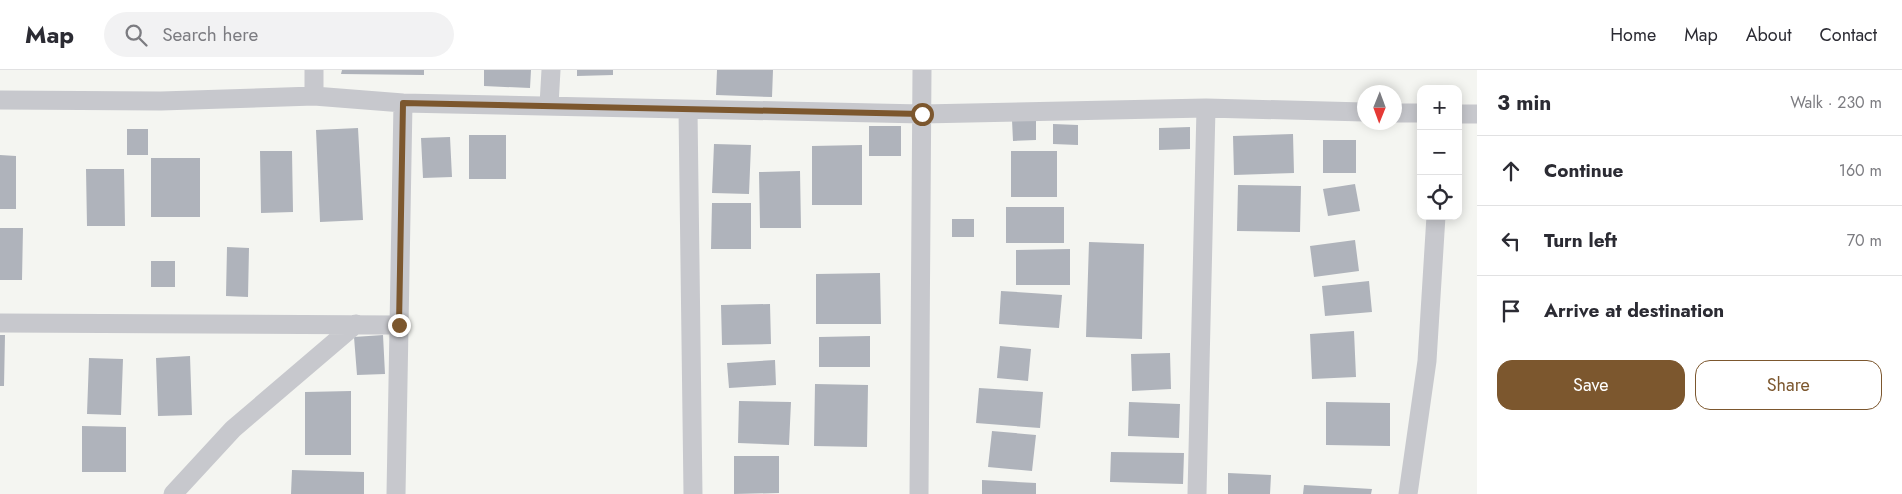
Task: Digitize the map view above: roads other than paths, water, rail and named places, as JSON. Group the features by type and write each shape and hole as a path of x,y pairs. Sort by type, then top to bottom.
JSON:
{"street":[{"path":"314,70 314,96"},
{"path":"549,105 551,70"},
{"path":"919,494 922,70"},
{"path":"0,100 161,101 314,96 403,103 922,114 1206,108 1357,112"},
{"path":"396,494 403,103"},
{"path":"1197,494 1206,108"},
{"path":"688,110 692,494"},
{"path":"1402,112 1417,113"},
{"path":"1462,114 1477,114"},
{"path":"1408,494 1427,361 1436,220"},
{"path":"0,323 399,325"},
{"path":"173,494 233,429 356,324"}]}
